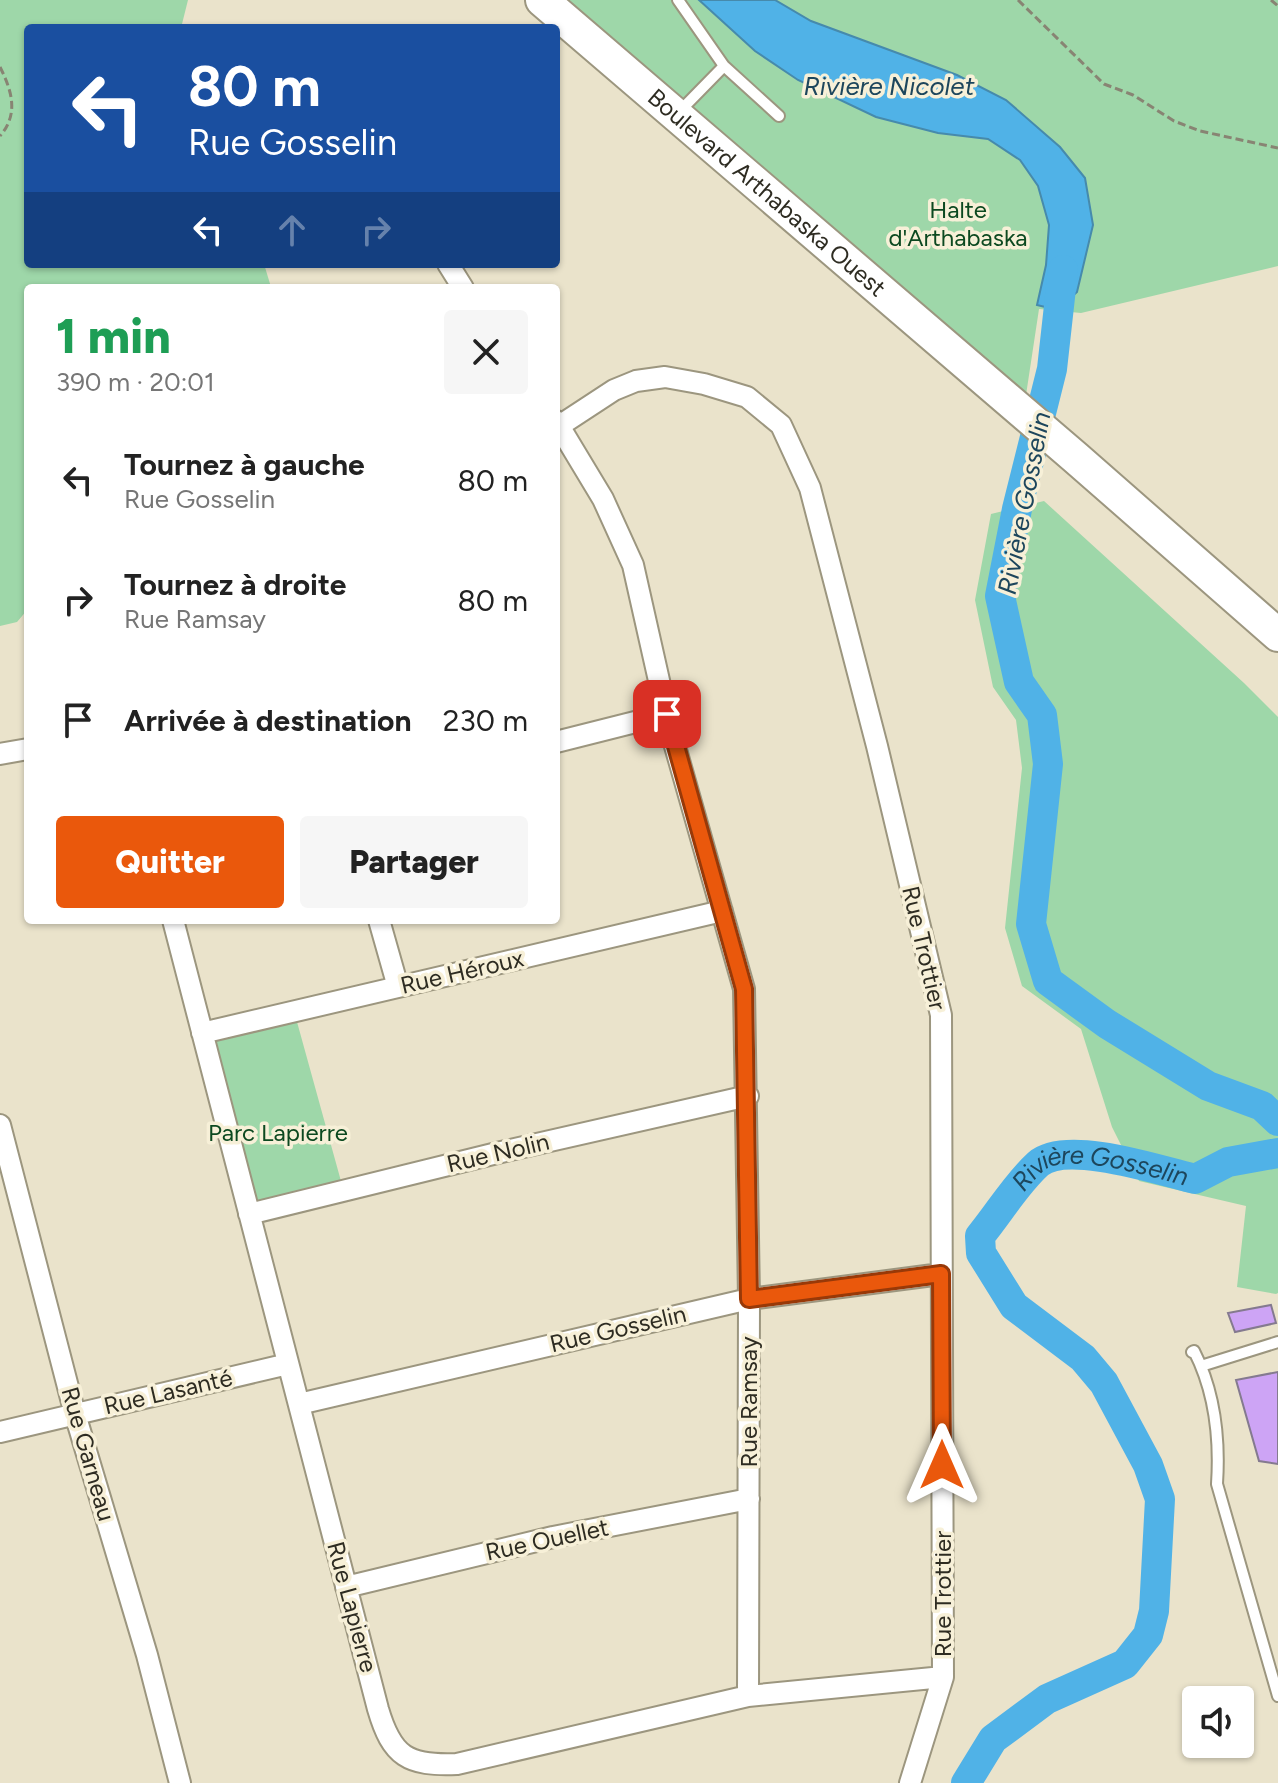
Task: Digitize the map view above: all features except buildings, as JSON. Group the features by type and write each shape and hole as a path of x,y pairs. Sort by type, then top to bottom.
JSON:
{"main road":[{"name":"Boulevard Arthabaska Ouest","path":"542,0 1278,635"}],"street":[{"name":"Rue Trottier","path":"560,423 614,390 636,381 665,377 685,379 747,397 781,425 806,476 877,746 941,1015 943,1677 910,1783"},
{"name":"Rue Ramsay","path":"560,430 603,499 633,565 667,714 744,989 748,1096 748,1696"},
{"path":"560,741 667,714"},
{"path":"0,754 24,750"},
{"name":"Rue Héroux","path":"202,1033 722,911"},
{"name":"Rue Lapierre","path":"174,924 378,1709 387,1735 407,1759 422,1764 457,1764 748,1696 943,1677"},
{"path":"380,924 398,987"},
{"name":"Rue Nolin","path":"249,1214 748,1096"},
{"name":"Rue Garneau","path":"0,1125 75,1414 147,1655 180,1783"},
{"name":"Rue Gosselin","path":"299,1404 749,1299 941,1274"},
{"name":"Rue Lasanté","path":"0,1432 288,1364"},
{"name":"Rue Ouellet","path":"346,1587 553,1537 749,1499"}],"lane":[{"path":"678,0 724,66 779,116"},
{"path":"676,115 724,66"},
{"path":"1201,1366 1278,1342"},
{"path":"1192,1352 1201,1366 1214,1412 1219,1447 1217,1484 1278,1696"}],"path":[{"path":"1018,0 1104,84 1133,95 1174,121 1200,131 1278,148"},
{"path":"1271,0 1278,6"},
{"path":"0,67 12,91 9,126 0,136"}],"green space":[{"path":"0,0 188,0 182,24 24,24 24,268 265,268 270,284 24,284 24,614 17,622 0,626"},
{"name":"Halte d'Arthabaska","path":"564,0 699,0 755,51 798,80 876,117 938,133 988,139 1020,160 1038,186 1049,225 1046,265 1037,305 1093,225 957,75 811,21 775,0 1278,0 1278,266 1081,313 1039,309 1026,395"},
{"path":"1044,501 1278,717 1276,1294 1237,1287 1246,1206 1139,1181 1112,1127 1081,1029 1022,986 1005,928 1022,768 1016,720 993,687 975,600 991,514"},
{"name":"Parc Lapierre","path":"294,1011 344,1192 249,1214 202,1033"}],"water":[{"name":"Rivière Nicolet","path":"699,0 775,0 811,21 957,75 1006,100 1060,147 1085,178 1093,225 1077,292 1057,310 1037,305 1046,265 1049,225 1038,186 1020,160 988,139 938,133 876,117 798,80 755,51"}],"waterway":[{"name":"Rivière Gosselin","path":"1063,270 1052,369 1017,509 1000,596 1019,682 1042,715 1048,764 1031,924 1048,981 1107,1024 1208,1086 1262,1106 1278,1121"},
{"name":"Rivière Gosselin","path":"966,1783 993,1739 1047,1699 1125,1664 1148,1635 1154,1611 1160,1499 1148,1465 1104,1383 1083,1358 1014,1306 981,1253 980,1236 1030,1172 1051,1157 1070,1155 1115,1159 1195,1179 1228,1162 1278,1153"}],"route":[{"path":"667,714 744,989 749,1299 941,1274 942,1465"}]}
